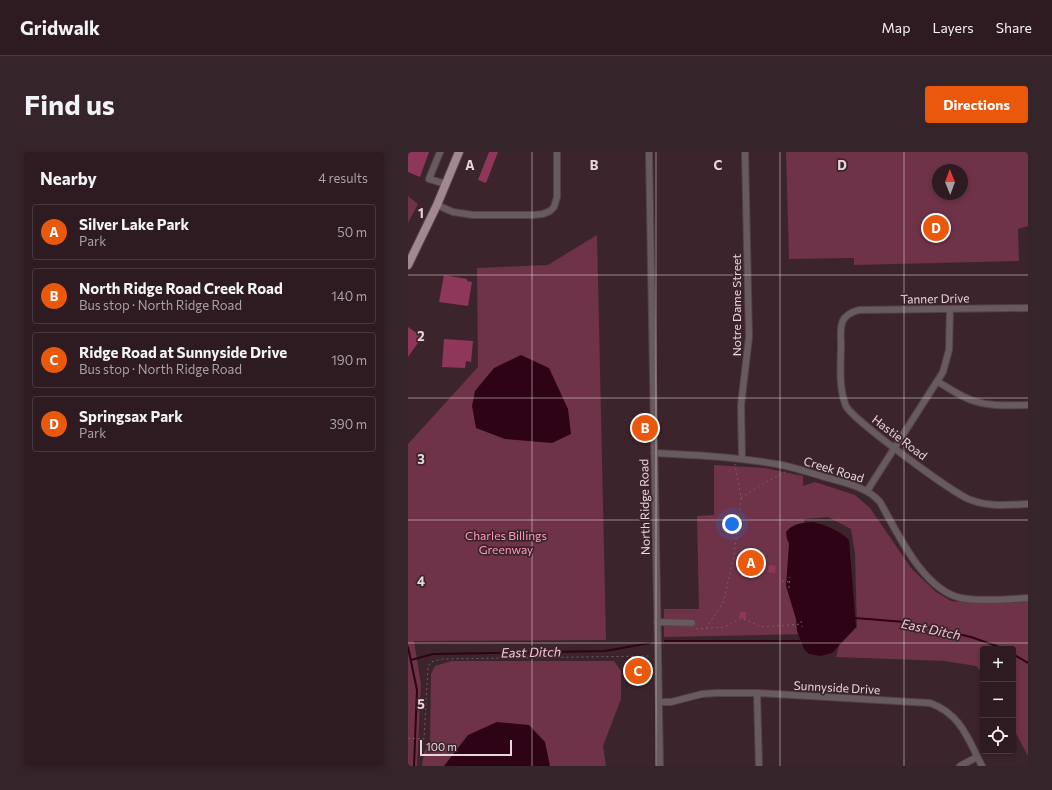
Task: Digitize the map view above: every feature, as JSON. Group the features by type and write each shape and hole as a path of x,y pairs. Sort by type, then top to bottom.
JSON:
{"main road":[{"path":"408,265 437,205 459,152"}],"street":[{"path":"440,152 429,179 446,184"},
{"path":"437,205 453,212 473,215 544,214 554,207 557,198 557,152"},
{"name":"North Ridge Road","path":"649,152 660,766"},
{"name":"Notre Dame Street","path":"742,458 741,405 749,337 745,152"},
{"name":"Tanner Drive","path":"844,317 859,310 1028,308"},
{"path":"867,491 943,372 949,350 950,309"},
{"name":"Hastie Road","path":"844,317 840,329 841,384 846,407 852,414 895,448 944,484 969,500 986,504 1028,504"},
{"path":"938,382 960,395 977,402 996,405 1028,405"},
{"name":"Creek Road","path":"654,453 742,458 778,464 867,491 874,495 880,502 914,562 935,584 946,592 954,596 972,600 1028,598"},
{"path":"657,622 693,626"},
{"name":"Sunnyside Drive","path":"659,702 671,702 709,693 757,693 930,704 945,710 955,719 982,766"},
{"path":"757,693 759,766"},
{"path":"960,766 978,757"}],"path":[{"path":"706,628 723,603 734,556 741,498 735,466"},
{"path":"741,498 764,482 792,468"},
{"path":"789,588 790,576"},
{"path":"782,581 789,582"},
{"path":"693,626 706,628 725,627 739,619 749,621 762,627 802,624"},
{"path":"801,621 802,627"},
{"path":"408,738 424,739 428,666 431,662 442,659 652,656"}],"green space":[{"path":"786,152 1028,152 1028,226 1018,229 1019,261 854,265 854,258 789,259"},
{"path":"408,196 418,204 408,223"},
{"name":"Charles Billings Greenway","path":"597,235 606,640 414,641 421,685 417,766 408,766 408,444 478,367 477,268 548,265"},
{"path":"714,465 765,468 803,476 803,486 815,482 855,495 870,508 911,568 936,592 951,601 972,603 1028,602 1028,756 1016,734 1016,646 980,646 980,670 976,666 945,661 836,657 839,645 857,627 855,554 851,529 828,517 804,519 806,634 664,637 664,609 699,609 697,516 714,515"},
{"path":"452,661 614,661 621,671 621,699 603,746 606,766 422,766 424,752 430,745 431,674 435,666"}],"shaded area":[{"path":"521,355 549,368 568,409 571,434 552,443 505,439 476,428 472,406 475,391 494,368"},
{"path":"813,522 832,529 849,540 856,627 832,653 821,656 809,654 804,649 797,631 796,619 786,586 789,544 786,532 795,525"},
{"path":"497,722 529,725 545,742 550,766 444,766 468,735"}],"building":[{"path":"408,152 429,152 420,177 408,172"},
{"path":"489,152 498,152 486,183 478,180"},
{"path":"444,275 467,279 467,281 472,282 468,306 439,302"},
{"path":"408,327 422,337 408,357"},
{"path":"444,339 473,341 471,362 466,361 465,368 442,367"},
{"path":"769,565 776,566 775,573 768,572"},
{"path":"740,612 746,612 746,619 739,618"}],"waterway":[{"name":"East Ditch","path":"855,618 905,622 971,637 996,646"},
{"name":"East Ditch","path":"665,641 800,641"},
{"name":"East Ditch","path":"411,660 433,654 605,651 650,643"},
{"path":"408,647 417,690 414,766"},
{"name":"East Ditch","path":"1016,656 1028,663"}],"place":[{"name":"Springsax Park","path":"936,228"},
{"name":"North Ridge Road Creek Road","path":"645,428"},
{"name":"Silver Lake Park","path":"751,563"},
{"name":"Ridge Road at Sunnyside Drive","path":"638,671"}]}
